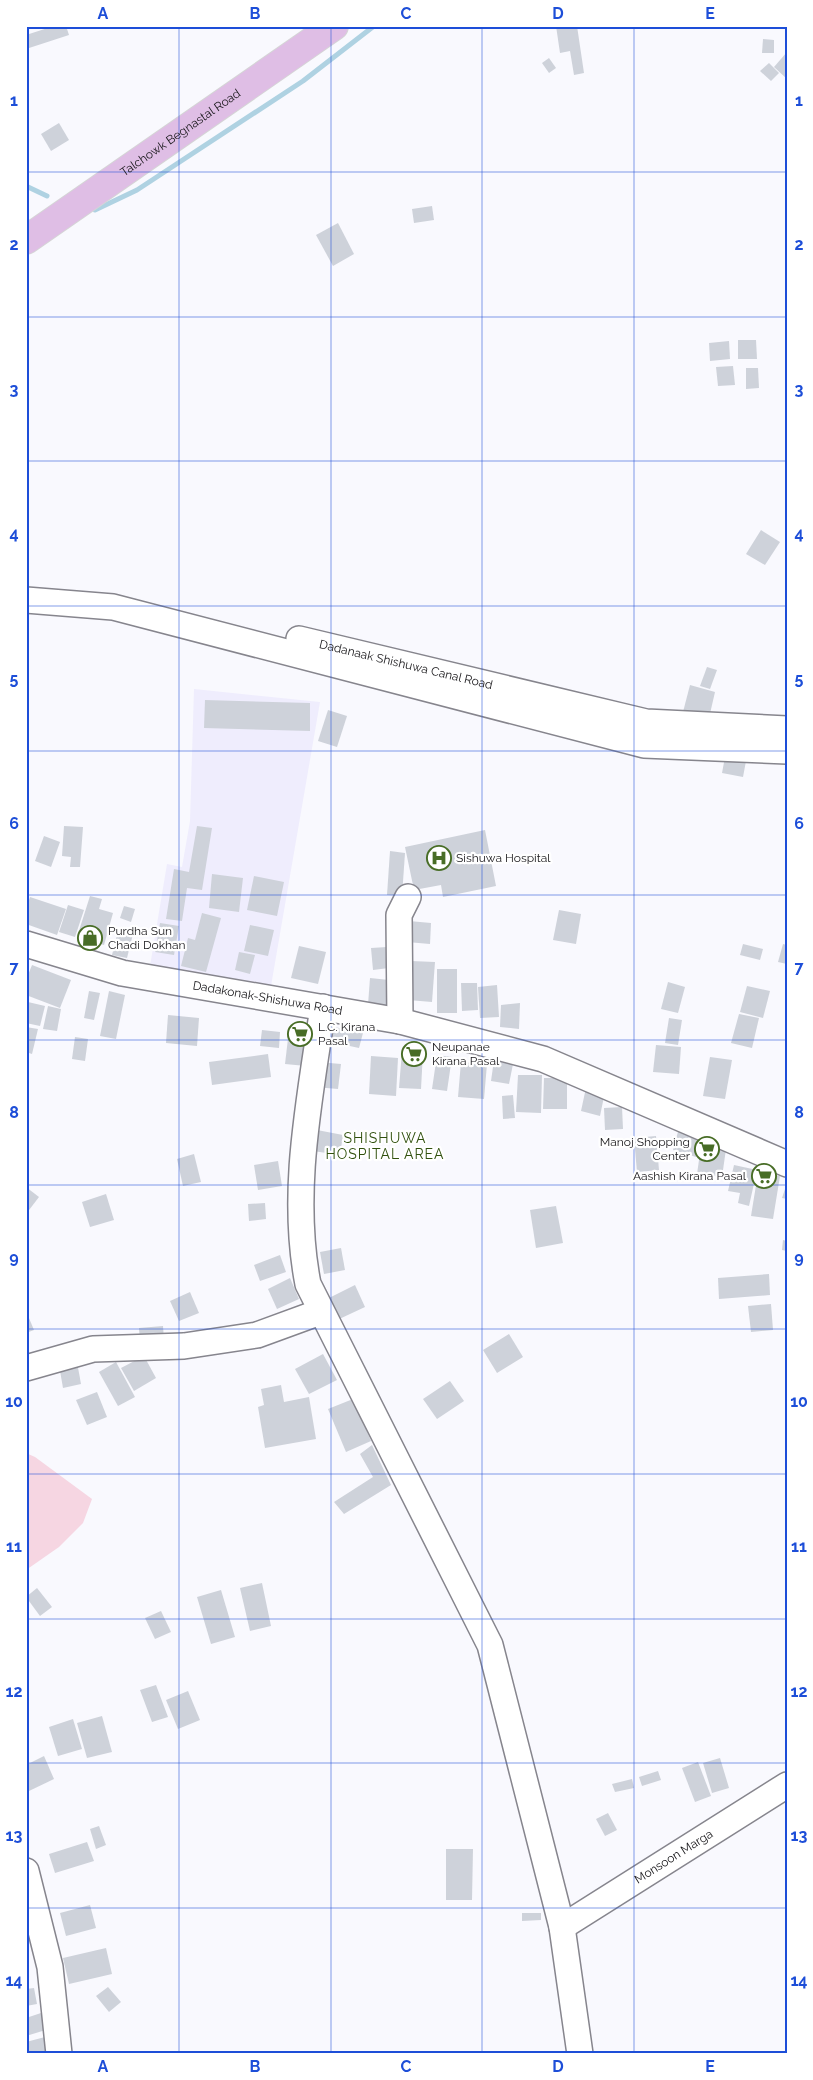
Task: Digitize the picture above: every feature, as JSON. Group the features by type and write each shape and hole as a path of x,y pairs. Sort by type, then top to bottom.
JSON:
{"main road":[{"name":"Talchowk Begnastal Road","path":"26,240 334,26"}],"street":[{"name":"Dadanaak Shishuwa Canal Road","path":"26,589 110,595 646,722 787,730"},
{"name":"Dadanaak Shishuwa Canal Road","path":"26,600 113,607 644,745 787,751"},
{"path":"400,1021 399,915 408,897"},
{"name":"Dadakonak-Shishuwa Road","path":"26,944 122,972 400,1021 543,1059 787,1164"},
{"path":"323,1007 301,1166 300,1212 302,1257 308,1284 320,1312 490,1645 562,1927 580,2054"},
{"path":"26,1368 93,1349 184,1346 257,1335 320,1312"},
{"name":"Monsoon Marga","path":"562,1927 787,1784"},
{"path":"26,1871 50,1967 59,2054"}],"shaded area":[{"path":"194,689 320,702 271,986 150,966 167,864 182,867 190,821"},
{"path":"26,1453 35,1457 92,1499 83,1523 59,1547 26,1570"}],"building":[{"path":"54,26 66,26 69,35 26,49 26,35"},
{"path":"556,26 577,26 584,73 574,75 570,51 560,53"},
{"path":"763,39 774,40 774,53 762,53"},
{"path":"787,52 787,79 774,67"},
{"path":"549,58 556,68 549,73 542,63"},
{"path":"769,63 779,73 771,81 760,71"},
{"path":"59,123 69,140 51,151 41,134"},
{"path":"432,206 434,220 414,223 412,209"},
{"path":"338,223 354,254 333,266 316,235"},
{"path":"738,340 756,340 757,359 738,359"},
{"path":"729,341 730,359 710,361 709,343"},
{"path":"733,366 735,385 718,386 716,367"},
{"path":"746,368 758,368 759,388 746,389"},
{"path":"761,530 780,542 765,565 746,554"},
{"path":"707,667 717,670 710,689 700,686"},
{"path":"690,685 715,692 709,718 683,712"},
{"path":"205,700 310,703 310,731 204,728"},
{"path":"328,710 347,716 337,747 318,741"},
{"path":"725,757 746,761 743,777 722,773"},
{"path":"64,826 83,827 80,867 70,867 71,857 62,856"},
{"path":"197,826 212,828 202,890 187,888 182,921 166,919 174,869 189,872"},
{"path":"485,830 496,886 443,897 441,885 414,890 405,847"},
{"path":"44,836 60,842 51,867 35,861"},
{"path":"390,851 405,853 402,896 387,895"},
{"path":"212,874 243,878 239,912 209,908"},
{"path":"254,876 284,882 277,916 247,910"},
{"path":"90,896 102,899 99,909 113,913 104,945 77,937"},
{"path":"30,897 66,909 57,935 26,924 26,909"},
{"path":"68,905 84,910 75,937 59,932"},
{"path":"124,906 135,909 131,922 120,918"},
{"path":"559,910 581,914 576,944 553,940"},
{"path":"202,913 221,918 206,972 181,966 188,938 195,940"},
{"path":"409,921 431,923 430,944 407,942"},
{"path":"160,923 179,926 174,955 155,952"},
{"path":"250,925 274,930 268,956 244,951"},
{"path":"118,931 133,934 127,958 112,955"},
{"path":"743,944 763,949 760,960 740,955"},
{"path":"783,944 787,945 787,964 778,962"},
{"path":"299,946 326,952 318,984 291,978"},
{"path":"387,947 389,968 373,970 371,948"},
{"path":"239,952 255,955 250,974 235,970"},
{"path":"411,961 435,962 432,1002 408,1000"},
{"path":"32,965 71,980 60,1008 26,995 26,980"},
{"path":"437,969 457,969 457,1013 437,1013"},
{"path":"370,978 389,980 387,1006 368,1005"},
{"path":"668,982 685,987 678,1013 661,1009"},
{"path":"461,983 477,983 478,1010 462,1011"},
{"path":"497,985 499,1017 480,1018 478,987"},
{"path":"747,986 770,991 763,1018 740,1012"},
{"path":"89,991 100,993 94,1020 84,1018"},
{"path":"109,991 125,995 116,1039 100,1036"},
{"path":"28,1002 45,1006 40,1026 26,1023"},
{"path":"520,1003 519,1029 500,1027 501,1005"},
{"path":"48,1006 61,1009 57,1031 43,1029"},
{"path":"739,1014 759,1018 752,1048 731,1043"},
{"path":"168,1015 199,1018 197,1046 166,1043"},
{"path":"669,1018 682,1020 678,1045 665,1043"},
{"path":"325,1025 363,1033 359,1048 322,1040"},
{"path":"26,1027 38,1029 32,1054 26,1052"},
{"path":"262,1030 280,1032 279,1048 260,1046"},
{"path":"289,1030 310,1032 306,1066 285,1064"},
{"path":"75,1037 88,1039 85,1061 72,1059"},
{"path":"656,1045 681,1047 679,1074 653,1072"},
{"path":"402,1051 423,1052 421,1089 399,1088"},
{"path":"268,1054 271,1077 212,1085 209,1062"},
{"path":"437,1055 452,1057 447,1091 432,1089"},
{"path":"371,1056 398,1058 396,1096 369,1094"},
{"path":"710,1057 732,1060 725,1099 703,1096"},
{"path":"494,1060 513,1064 509,1084 491,1081"},
{"path":"318,1062 341,1064 338,1089 315,1087"},
{"path":"461,1062 487,1064 484,1099 458,1097"},
{"path":"518,1075 542,1075 541,1113 516,1112"},
{"path":"544,1078 567,1078 567,1109 543,1109"},
{"path":"587,1083 606,1087 600,1116 581,1111"},
{"path":"513,1095 515,1118 503,1119 502,1096"},
{"path":"622,1107 623,1129 605,1130 604,1108"},
{"path":"679,1128 703,1135 696,1157 673,1150"},
{"path":"317,1130 343,1135 340,1155 313,1151"},
{"path":"656,1136 659,1170 637,1172 634,1138"},
{"path":"701,1146 726,1149 722,1177 697,1174"},
{"path":"194,1154 201,1182 183,1186 177,1159"},
{"path":"278,1161 282,1186 258,1190 254,1165"},
{"path":"734,1165 757,1170 749,1206 738,1203 740,1193 728,1191"},
{"path":"758,1173 780,1176 773,1219 751,1216"},
{"path":"787,1183 787,1199 782,1198"},
{"path":"26,1187 39,1197 26,1214"},
{"path":"106,1194 114,1220 90,1227 82,1202"},
{"path":"265,1203 266,1219 249,1221 248,1204"},
{"path":"556,1206 563,1243 536,1248 530,1210"},
{"path":"783,1240 787,1241 787,1251 782,1250"},
{"path":"341,1248 345,1270 324,1274 320,1252"},
{"path":"280,1255 286,1272 260,1281 254,1265"},
{"path":"769,1274 770,1295 719,1299 718,1278"},
{"path":"290,1278 299,1299 277,1309 268,1289"},
{"path":"355,1285 365,1307 335,1321 325,1300"},
{"path":"190,1292 199,1313 179,1321 170,1301"},
{"path":"771,1304 773,1330 751,1332 748,1306"},
{"path":"26,1311 34,1330 26,1333"},
{"path":"163,1326 164,1340 140,1342 139,1328"},
{"path":"509,1334 523,1357 497,1373 483,1350"},
{"path":"323,1354 337,1380 309,1394 295,1369"},
{"path":"144,1356 156,1378 134,1391 121,1368"},
{"path":"77,1362 81,1384 63,1388 59,1365"},
{"path":"116,1362 135,1397 118,1406 99,1372"},
{"path":"450,1381 464,1401 437,1419 423,1399"},
{"path":"281,1385 284,1402 309,1397 316,1439 265,1448 258,1407 264,1405 261,1389"},
{"path":"97,1392 107,1417 87,1425 76,1400"},
{"path":"353,1399 371,1441 346,1452 328,1409"},
{"path":"372,1445 391,1485 344,1514 334,1502 373,1477 360,1454"},
{"path":"262,1583 271,1626 250,1631 240,1588"},
{"path":"37,1588 52,1607 40,1616 26,1597"},
{"path":"221,1590 235,1637 211,1644 197,1597"},
{"path":"161,1611 171,1632 155,1639 145,1618"},
{"path":"156,1685 168,1717 152,1722 140,1690"},
{"path":"188,1691 200,1720 178,1729 166,1700"},
{"path":"102,1716 112,1752 87,1758 77,1723"},
{"path":"73,1719 82,1749 58,1756 49,1727"},
{"path":"44,1756 54,1779 29,1791 26,1786 26,1765"},
{"path":"720,1758 729,1788 712,1793 703,1763"},
{"path":"698,1762 711,1796 695,1802 682,1768"},
{"path":"658,1771 661,1780 642,1786 639,1777"},
{"path":"632,1779 634,1788 615,1792 612,1784"},
{"path":"608,1813 617,1830 605,1836 596,1819"},
{"path":"99,1826 106,1845 96,1849 90,1829"},
{"path":"87,1842 94,1861 55,1873 49,1854"},
{"path":"446,1849 473,1849 472,1900 446,1900"},
{"path":"90,1905 96,1928 66,1936 60,1913"},
{"path":"522,1913 541,1913 541,1920 522,1921"},
{"path":"106,1948 112,1974 69,1984 63,1958"},
{"path":"108,1987 121,2002 109,2012 96,1996"},
{"path":"34,1988 37,2004 26,2006 26,1989"},
{"path":"44,2012 49,2029 26,2036 26,2018"},
{"path":"45,2037 50,2054 26,2054 26,2042"}],"waterway":[{"path":"95,210 137,190 303,81 374,26"},
{"path":"26,186 47,196"}],"place":[{"name":"Sishuwa Hospital","path":"439,858"},
{"name":"Purdha Sun Chadi Dokhan","path":"90,938"},
{"name":"L.C. Kirana Pasal","path":"300,1034"},
{"name":"Neupanae Kirana Pasal","path":"414,1054"},
{"name":"Manoj Shopping Center","path":"707,1149"},
{"name":"Aashish Kirana Pasal","path":"764,1176"}],"district":[{"name":"SHISHUWA HOSPITAL AREA","path":"385,1146"}]}
